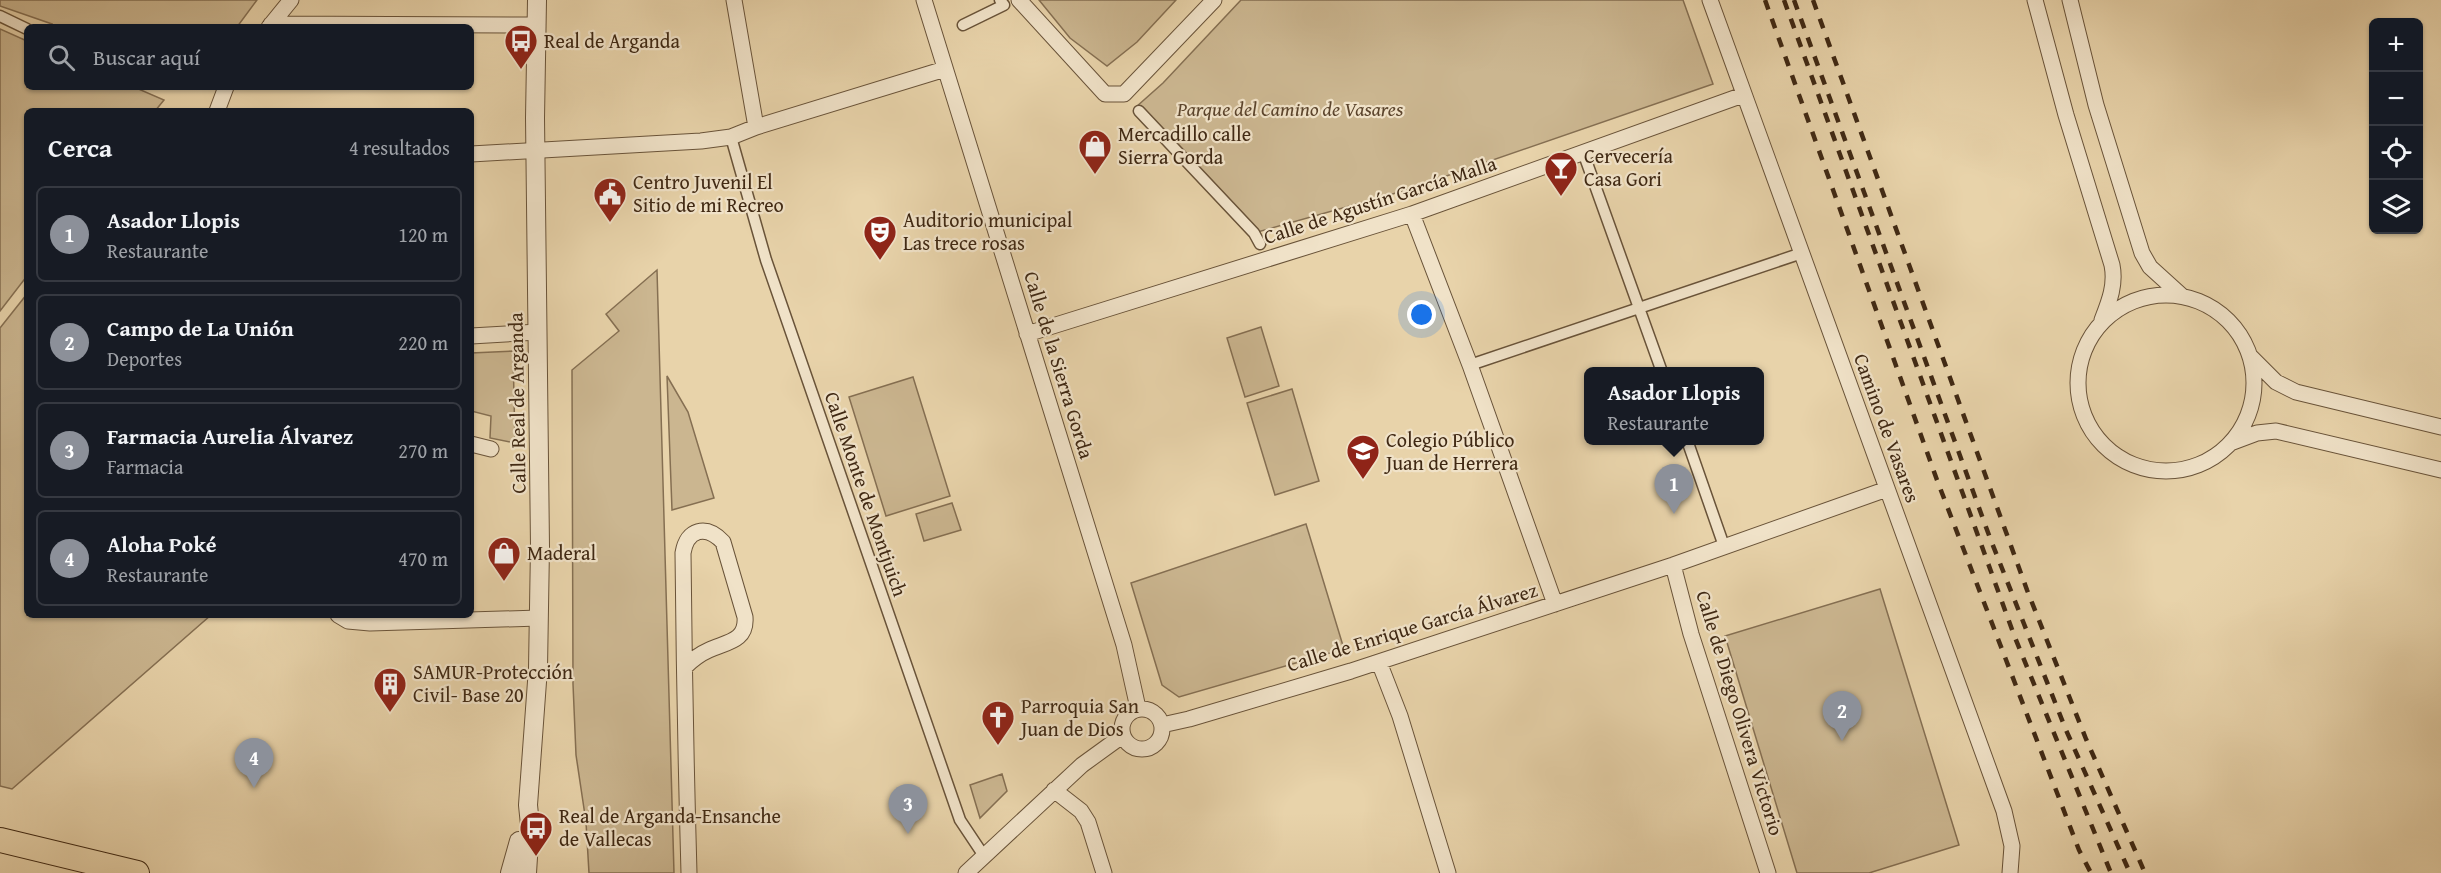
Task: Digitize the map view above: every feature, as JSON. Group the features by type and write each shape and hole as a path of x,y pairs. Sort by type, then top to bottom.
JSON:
{"main road":[{"path":"0,840 137,873"}],"street":[{"path":"271,24 291,0"},
{"name":"Calle Real de Arganda","path":"526,873 539,618 537,0"},
{"path":"734,0 756,127"},
{"name":"Calle de la Sierra Gorda","path":"924,0 1124,645 1138,708"},
{"path":"963,25 1004,5 1000,0"},
{"path":"1019,0 1105,94 1124,94 1214,0"},
{"name":"Camino de Vasares","path":"1710,0 2008,825 2012,846 2010,873"},
{"path":"2035,0 2066,114 2112,265 2111,297 2101,324"},
{"path":"2070,0 2096,105 2142,253 2150,267 2182,296"},
{"path":"0,16 24,28"},
{"path":"474,25 537,25"},
{"path":"474,154 731,137 756,127 945,69"},
{"path":"218,108 225,90"},
{"name":"Calle de Agustín García Malla","path":"1027,334 1412,214 1743,95"},
{"path":"1139,111 1254,233 1260,244"},
{"name":"Calle Monte de Montjuich","path":"731,137 770,271 960,820 984,856"},
{"path":"1583,152 1660,367"},
{"path":"1412,214 1470,365 1555,604"},
{"path":"1470,365 1802,253"},
{"path":"2251,357 2253,397 2242,429 2216,456 2199,465 2182,470 2144,469 2125,461 2109,450 2095,434 2086,419 2080,400 2078,381 2082,360 2089,341 2101,324 2113,312 2145,297 2182,296 2208,305 2223,316 2236,329 2251,357 2276,382 2296,392 2441,427"},
{"path":"474,336 538,332"},
{"path":"2230,443 2257,433 2276,431 2441,471"},
{"path":"474,445 490,449"},
{"path":"1688,445 1724,546"},
{"name":"Calle de Enrique García Álvarez","path":"1162,725 1379,662 1673,565 1887,489"},
{"path":"684,667 702,654 733,640 742,634 746,626 723,542 715,534 704,531 693,534 685,542 683,554 684,667 689,873"},
{"name":"Calle de Diego Olivera Victorio","path":"1673,565 1691,634 1768,873"},
{"path":"343,618 348,621 370,623 428,618 539,618"},
{"path":"1379,662 1400,716 1448,873"},
{"path":"966,873 1082,765 1122,736 1124,718 1138,708 1144,708 1156,714 1162,725 1160,738 1156,744 1144,749 1131,746 1122,736"},
{"path":"1054,790 1081,811 1088,822 1104,873"},
{"name":"Calle Real de Arganda","path":"510,873 528,804"}],"green space":[{"path":"0,0 257,0 239,24 52,24 0,6"},
{"path":"1039,0 1176,0 1137,42 1107,66 1070,38"},
{"name":"Parque del Camino de Vasares","path":"1241,0 1683,0 1713,84 1403,191 1254,233 1136,107 1163,83"},
{"path":"0,29 24,40 24,90 141,90 164,100 157,108 24,108 24,280 0,311"},
{"path":"657,270 674,873 589,873 586,822 576,755 573,684 572,370 619,331 606,314"},
{"path":"24,298 24,618 208,618 12,789 0,786 0,328"},
{"path":"1261,327 1279,386 1245,397 1227,338"},
{"path":"513,351 515,443 490,438 491,416 474,412 474,353"},
{"path":"667,376 688,412 714,498 672,510"},
{"path":"913,377 950,496 886,516 849,397"},
{"path":"1292,389 1319,481 1275,495 1247,403"},
{"path":"952,503 961,530 924,541 916,514"},
{"path":"1306,524 1344,649 1179,697 1162,685 1131,583"},
{"path":"1880,589 1959,845 1869,873 1797,873 1725,636"},
{"path":"1002,774 1007,791 980,818 970,785"}],"railway":[{"path":"1765,0 1937,480 2079,850 2091,873"},
{"path":"1784,0 2014,635 2111,873"},
{"path":"1794,0 1990,538 2066,730 2130,873"},
{"path":"1813,0 2027,590 2086,739 2145,873"}],"place":[{"name":"Real de Arganda","path":"521,70"},
{"name":"Mercadillo calle Sierra Gorda","path":"1095,175"},
{"name":"Cervecería Casa Gori","path":"1561,197"},
{"name":"Centro Juvenil El Sitio de mi Recreo","path":"610,223"},
{"name":"Auditorio municipal Las trece rosas","path":"880,261"},
{"name":"Colegio Público Juan de Herrera","path":"1363,480"},
{"name":"Asador Llopis","path":"1674,514"},
{"name":"Maderal","path":"504,582"},
{"name":"SAMUR-Protección Civil- Base 20","path":"390,713"},
{"name":"Campo de La Unión","path":"1842,741"},
{"name":"Parroquia San Juan de Dios","path":"998,746"},
{"name":"Aloha Poké","path":"254,788"},
{"name":"Farmacia Aurelia Álvarez","path":"908,834"},
{"name":"Real de Arganda-Ensanche de Vallecas","path":"536,857"}]}
